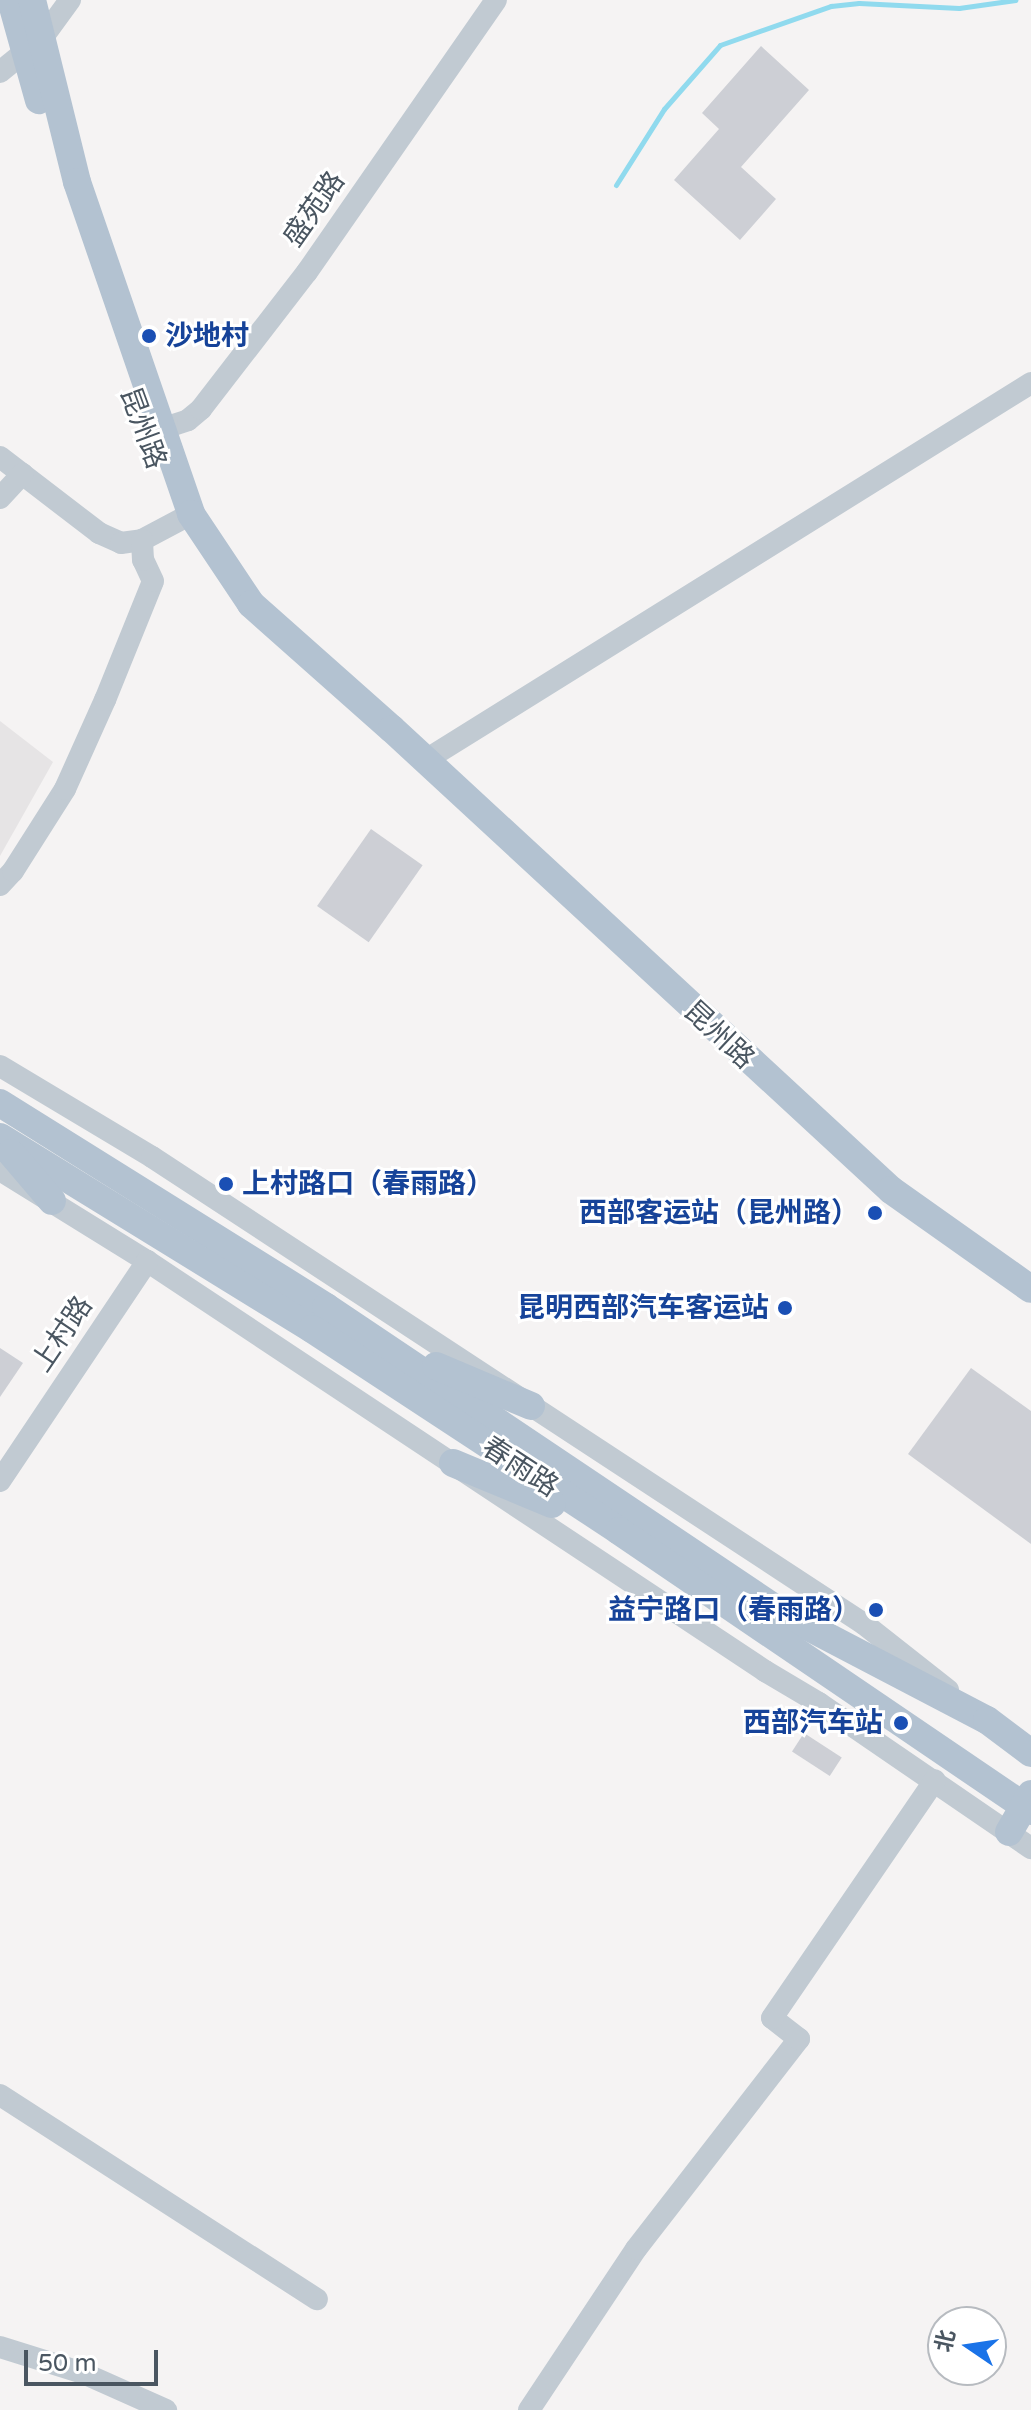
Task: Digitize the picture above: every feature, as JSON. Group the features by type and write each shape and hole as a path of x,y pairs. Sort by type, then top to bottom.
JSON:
{"main road":[{"name":"昆州路","path":"11,0 35,45 77,182 161,429 184,518"},
{"name":"昆州路","path":"32,0 35,45 62,186 142,430 184,518 251,604 891,1190 1031,1289"},
{"name":"春雨路","path":"0,1103 184,1216 379,1343 782,1613 987,1720 1031,1753"},
{"path":"0,1139 52,1201"},
{"name":"春雨路","path":"0,1139 169,1238 1030,1804"},
{"path":"379,1343 531,1406"},
{"path":"453,1463 619,1531"},
{"path":"1020,1840 1030,1804"}],"street":[{"path":"0,72 35,45 70,0"},
{"name":"盛苑路","path":"161,429 188,420 201,409 307,272 496,0"},
{"path":"424,761 1031,383"},
{"path":"0,457 99,533 121,543 142,540 184,518"},
{"path":"0,498 22,474"},
{"path":"0,885 13,871 65,789 105,700 153,581 143,560 142,540"},
{"path":"0,1066 152,1157 864,1624 987,1720"},
{"path":"0,1170 147,1261 935,1780 1020,1840"},
{"name":"上村路","path":"0,1481 147,1261"},
{"path":"529,2410 636,2249 799,2039 772,2018 935,1780"},
{"path":"0,2095 317,2299"},
{"path":"0,2347 83,2373 166,2410"}],"shaded area":[{"path":"0,721 53,762 0,856"}],"building":[{"path":"761,46 809,90 741,167 776,199 740,240 674,180 719,129 702,113"},
{"path":"371,829 423,865 369,942 317,906"},
{"path":"0,1348 23,1363 0,1397"},
{"path":"971,1368 1031,1411 1031,1544 908,1454"},
{"path":"804,1733 842,1758 830,1776 792,1751"}],"waterway":[{"path":"616,185 664,109 720,45 831,6 859,3 959,8 1015,0"}],"place":[{"name":"沙地村","path":"149,336"},
{"name":"上村路口（春雨路）","path":"226,1184"},
{"name":"西部客运站（昆州路）","path":"875,1213"},
{"name":"昆明西部汽车客运站","path":"785,1308"},
{"name":"益宁路口（春雨路）","path":"876,1610"},
{"name":"西部汽车站","path":"901,1723"}]}
